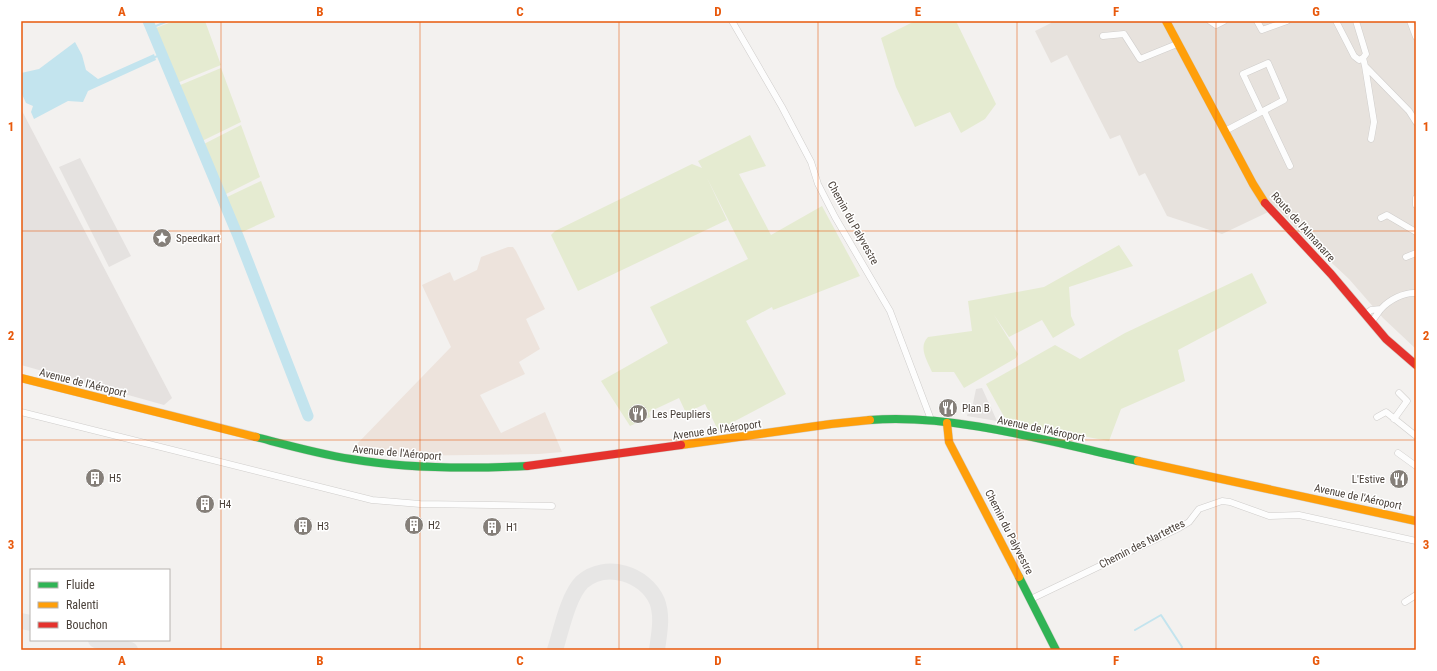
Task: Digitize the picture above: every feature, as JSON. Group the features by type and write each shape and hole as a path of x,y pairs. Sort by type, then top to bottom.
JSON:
{"main road":[{"name":"Route de l'Almanarre","path":"1166,21 1253,184 1268,207 1330,274 1386,339 1416,365"},
{"name":"Avenue de l'Aéroport","path":"21,378 326,455 358,462 390,465 496,468 537,466 831,424 899,420 929,421 1004,432 1416,521"},
{"name":"Chemin du Palyvestre","path":"947,423 949,442 1056,650"}],"street":[{"name":"Chemin du Palyvestre","path":"732,21 782,107 811,162 818,184 835,217 890,311 930,417 929,421"},
{"path":"1210,21 1216,25 1224,21"},
{"path":"1257,21 1262,30 1287,21"},
{"path":"1336,21 1354,56 1359,60 1363,58"},
{"path":"1356,21 1366,54 1363,58 1374,122 1371,139"},
{"path":"1410,21 1416,37"},
{"path":"1103,36 1124,34 1140,59 1177,44"},
{"path":"1225,131 1263,112 1284,100 1268,63 1243,74 1263,112 1290,166"},
{"path":"1365,66 1409,111 1416,122"},
{"path":"1416,198 1416,205"},
{"path":"1381,218 1386,214 1416,232"},
{"path":"1406,257 1416,253"},
{"path":"1371,322 1382,309 1397,297 1408,293 1416,293"},
{"path":"1365,315 1371,310 1382,309"},
{"path":"1394,419 1407,401 1399,393"},
{"path":"21,412 372,500 420,504 552,506"},
{"path":"1376,417 1386,412 1416,436"},
{"path":"1398,453 1416,466"},
{"name":"Chemin des Nartettes","path":"1031,599 1179,528 1189,522 1199,509 1222,501 1230,502 1269,516 1299,515 1416,542"},
{"path":"1405,602 1416,595"}],"shaded area":[{"path":"1051,21 1416,21 1416,349 1383,318 1349,279 1304,237 1277,208 1222,234 1167,216 1145,173 1139,176 1120,135 1110,139 1067,55 1051,63 1035,31 1051,23"},
{"path":"21,109 172,398 164,405 21,365"},
{"path":"80,158 131,256 109,267 59,167"},
{"path":"508,247 513,247 516,251 545,309 526,319 540,349 519,362 525,374 480,395 501,433 545,412 562,452 539,454 394,456 356,445 451,347 422,285 450,272 454,281 477,270 481,257"},
{"path":"982,388 997,421 967,416 969,408 972,408 976,389"}],"green space":[{"path":"174,21 205,21 221,65 177,83 156,28"},
{"path":"915,21 956,21 996,104 985,119 961,133 950,112 915,127 896,87 881,38"},
{"path":"221,68 241,122 202,141 178,86"},
{"path":"241,125 260,177 224,195 202,145"},
{"path":"750,135 766,166 739,174 771,235 822,206 860,276 773,310 772,307 746,321 786,394 718,430 705,404 686,413 679,398 649,412 650,417 630,426 601,381 668,343 650,307 748,259 707,178 727,220 578,291 551,235 555,231 692,164 702,168 698,161"},
{"path":"261,181 275,217 240,233 225,198"},
{"path":"1119,245 1133,266 1069,287 1071,316 1075,325 1053,338 1042,320 1009,337 994,315 1018,354 1016,358 964,388 954,372 932,372 924,354 925,341 928,337 972,331 968,301 1044,287"},
{"path":"1252,273 1267,303 1178,350 1185,381 1121,409 1109,441 1007,422 986,384 1055,345 1080,359 1125,333"}],"water":[{"path":"75,42 82,55 86,70 98,79 154,54 156,60 88,91 83,102 68,101 34,119 31,112 33,106 26,103 21,92 21,73 39,69"}],"waterway":[{"path":"148,21 238,236 308,416"},
{"path":"151,28 168,21"},
{"path":"155,57 161,55"},
{"path":"1135,630 1161,615 1182,647 1181,650"}],"taxiway":[{"path":"555,650 569,605 577,588 582,582 602,572 624,574 634,578 644,584 651,592 657,601 660,613 657,650"},
{"path":"21,621 30,623"},
{"path":"99,641 130,650"}],"traffic: fast":[{"path":"870,420 902,419 970,425 1039,438 1138,461"},
{"path":"256,437 327,455 395,465 461,468 527,466"},
{"path":"1019,577 1056,650"}],"traffic: slow":[{"path":"1166,21 1253,184 1265,203"},
{"path":"21,378 256,437"},
{"path":"681,445 870,420"},
{"path":"947,423 949,442 1019,577"},
{"path":"1138,461 1416,521"}],"traffic: jam":[{"path":"1265,203 1331,274 1386,339 1416,365"},
{"path":"527,466 681,445"}],"place":[{"name":"Speedkart","path":"162,238"},
{"name":"Plan B","path":"948,408"},
{"name":"Les Peupliers","path":"638,414"},
{"name":"H5","path":"95,478"},
{"name":"L'Estive","path":"1399,479"},
{"name":"H4","path":"205,504"},
{"name":"H2","path":"414,525"},
{"name":"H3","path":"303,526"},
{"name":"H1","path":"492,527"}]}
